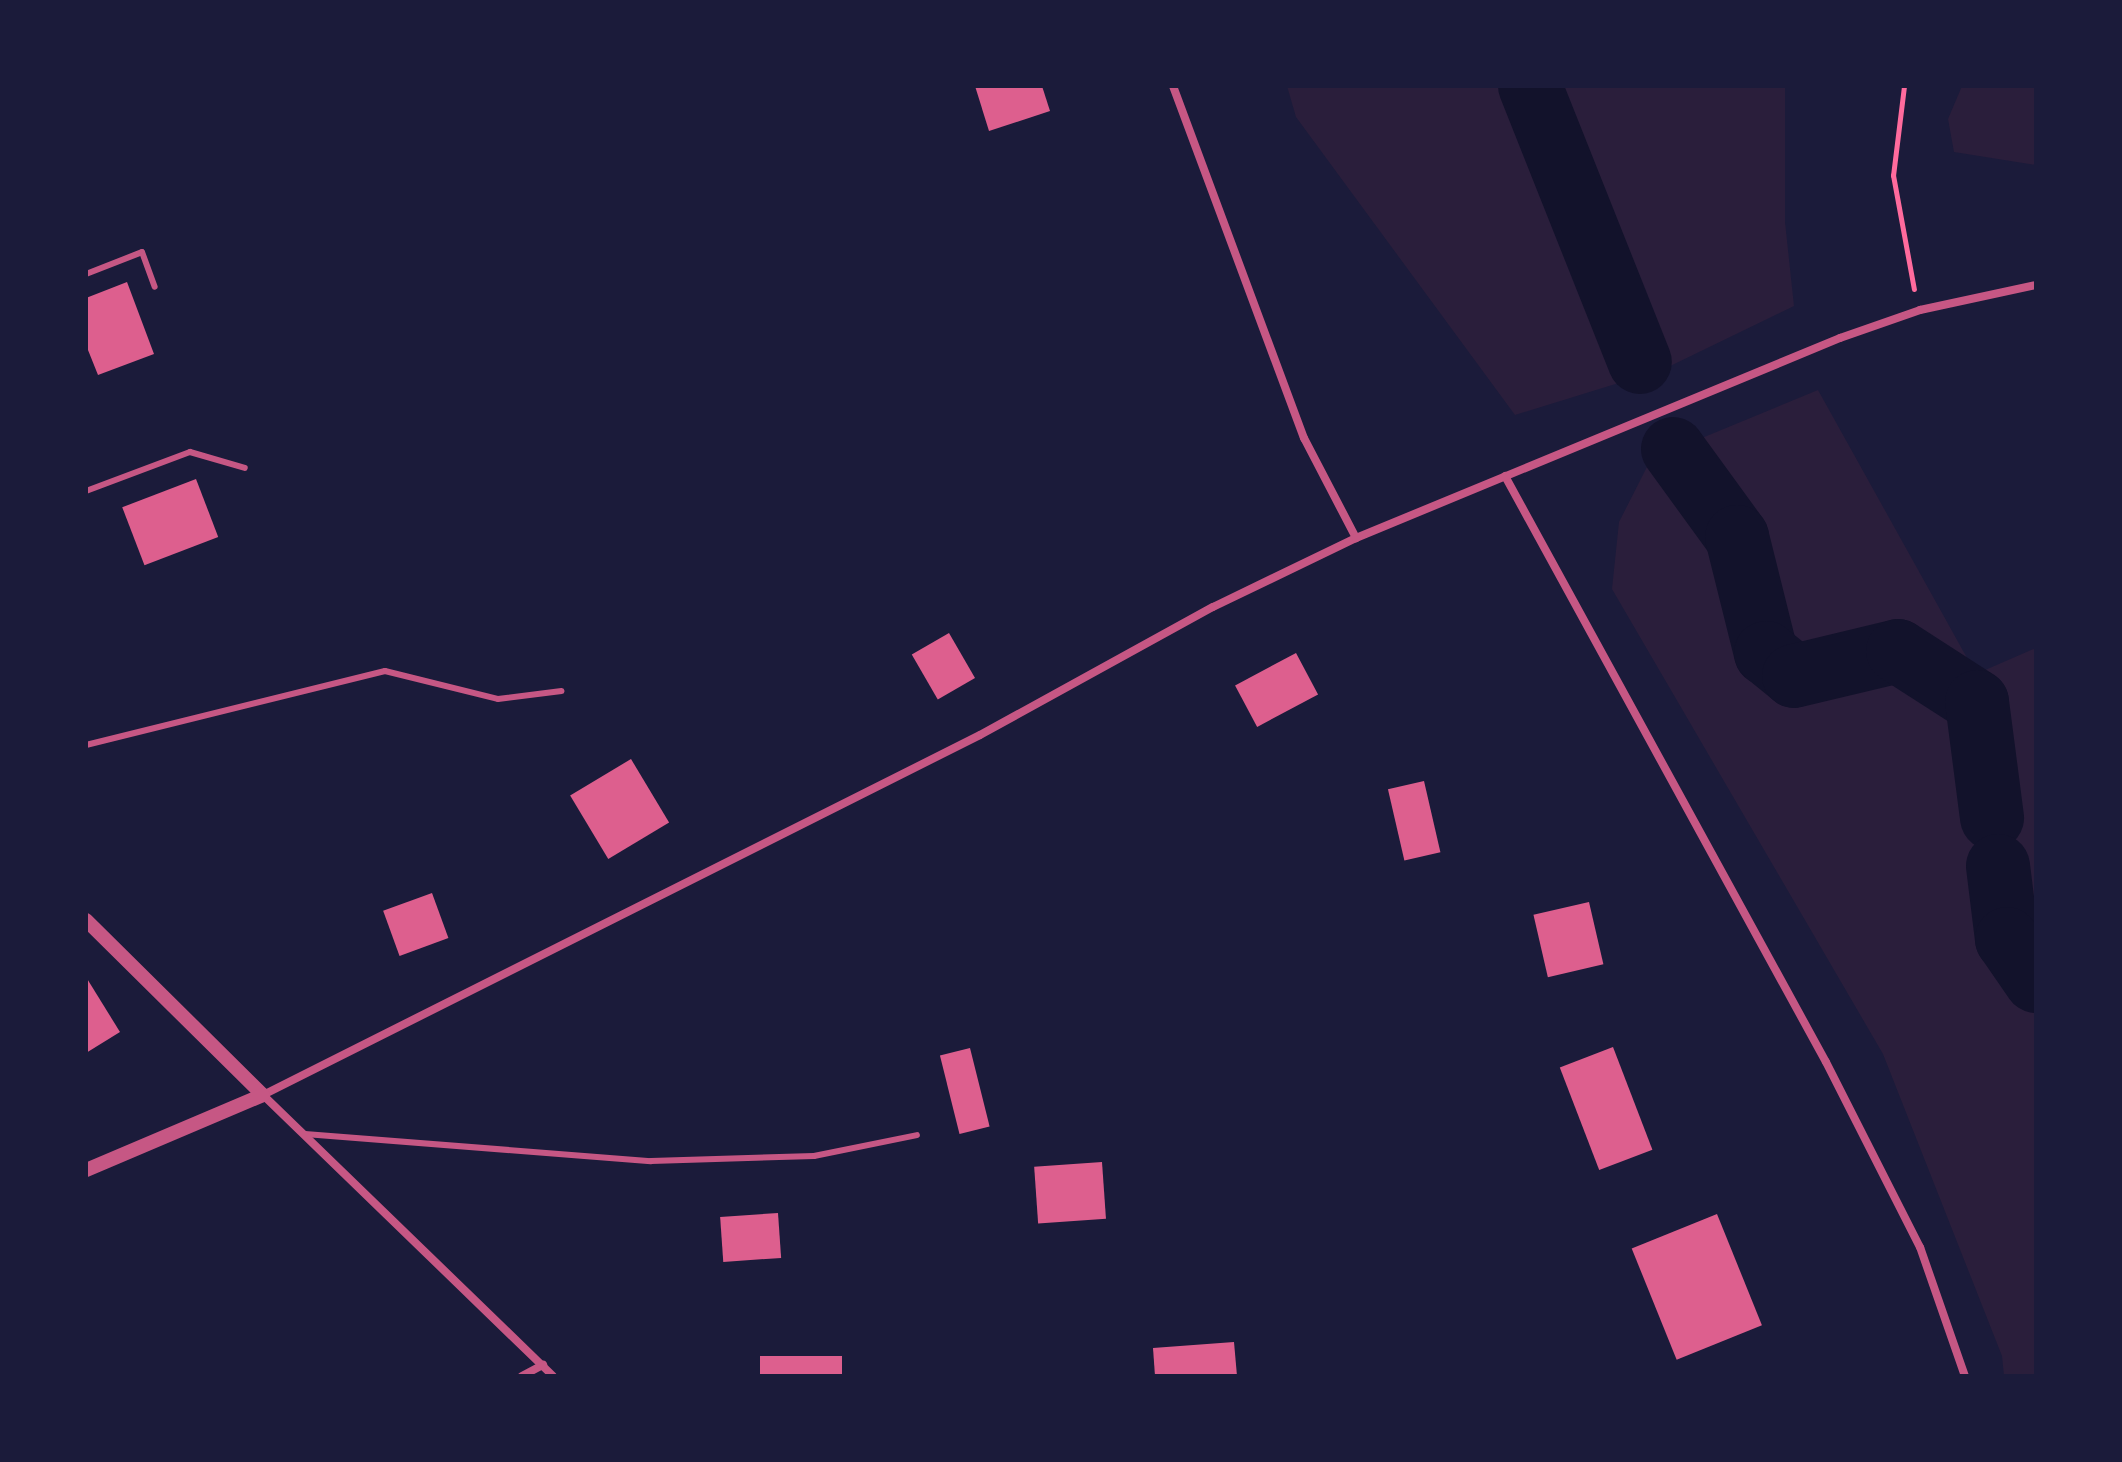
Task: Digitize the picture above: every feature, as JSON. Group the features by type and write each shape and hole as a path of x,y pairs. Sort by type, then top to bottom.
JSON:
{"street":[{"path":"1173,86 1304,438 1356,538"},
{"path":"86,1170 263,1095 980,735 1213,607 1356,538 1920,310 2036,285"},
{"path":"1505,476 1920,1247 1965,1376"},
{"path":"86,920 553,1376"},
{"path":"522,1376 543,1365"}],"lane":[{"path":"86,274 142,252 155,287"},
{"path":"86,491 190,452 245,468"},
{"path":"86,745 385,671 498,699 562,691"},
{"path":"305,1134 651,1161 814,1156 917,1135"}],"path":[{"path":"1904,86 1893,175 1920,310"}],"shaded area":[{"path":"1287,86 1785,86 1785,222 1794,306 1664,369 1515,415 1296,117"},
{"path":"1962,86 2036,86 2036,165 1954,152 1948,119"},
{"path":"1818,390 1976,674 2036,648 2036,1376 2004,1376 2002,1356 1883,1054 1612,589 1619,522 1651,459"}],"building":[{"path":"975,86 1042,86 1050,111 989,131"},
{"path":"127,282 154,354 98,375 86,345 86,298"},
{"path":"196,479 218,537 144,565 122,507"},
{"path":"949,633 975,678 938,700 912,654"},
{"path":"1296,653 1318,694 1257,727 1235,685"},
{"path":"631,759 669,822 608,859 570,796"},
{"path":"1424,781 1440,852 1404,860 1388,789"},
{"path":"432,893 448,938 400,956 383,911"},
{"path":"1589,902 1603,964 1548,977 1533,915"},
{"path":"86,977 120,1032 86,1053"},
{"path":"1613,1047 1652,1150 1599,1170 1560,1067"},
{"path":"970,1048 990,1127 960,1134 940,1055"},
{"path":"1102,1162 1106,1219 1038,1224 1034,1167"},
{"path":"778,1213 781,1258 723,1262 720,1217"},
{"path":"1717,1214 1762,1325 1677,1360 1632,1248"},
{"path":"1234,1342 1237,1376 1155,1376 1153,1348"},
{"path":"760,1356 842,1356 842,1376 760,1376"}],"waterway":[{"path":"1530,86 1640,362"},
{"path":"1673,449 1737,537 1766,653 1794,676 1898,651 1977,702 1992,818"},
{"path":"1998,866 2007,939 2036,981"}]}
